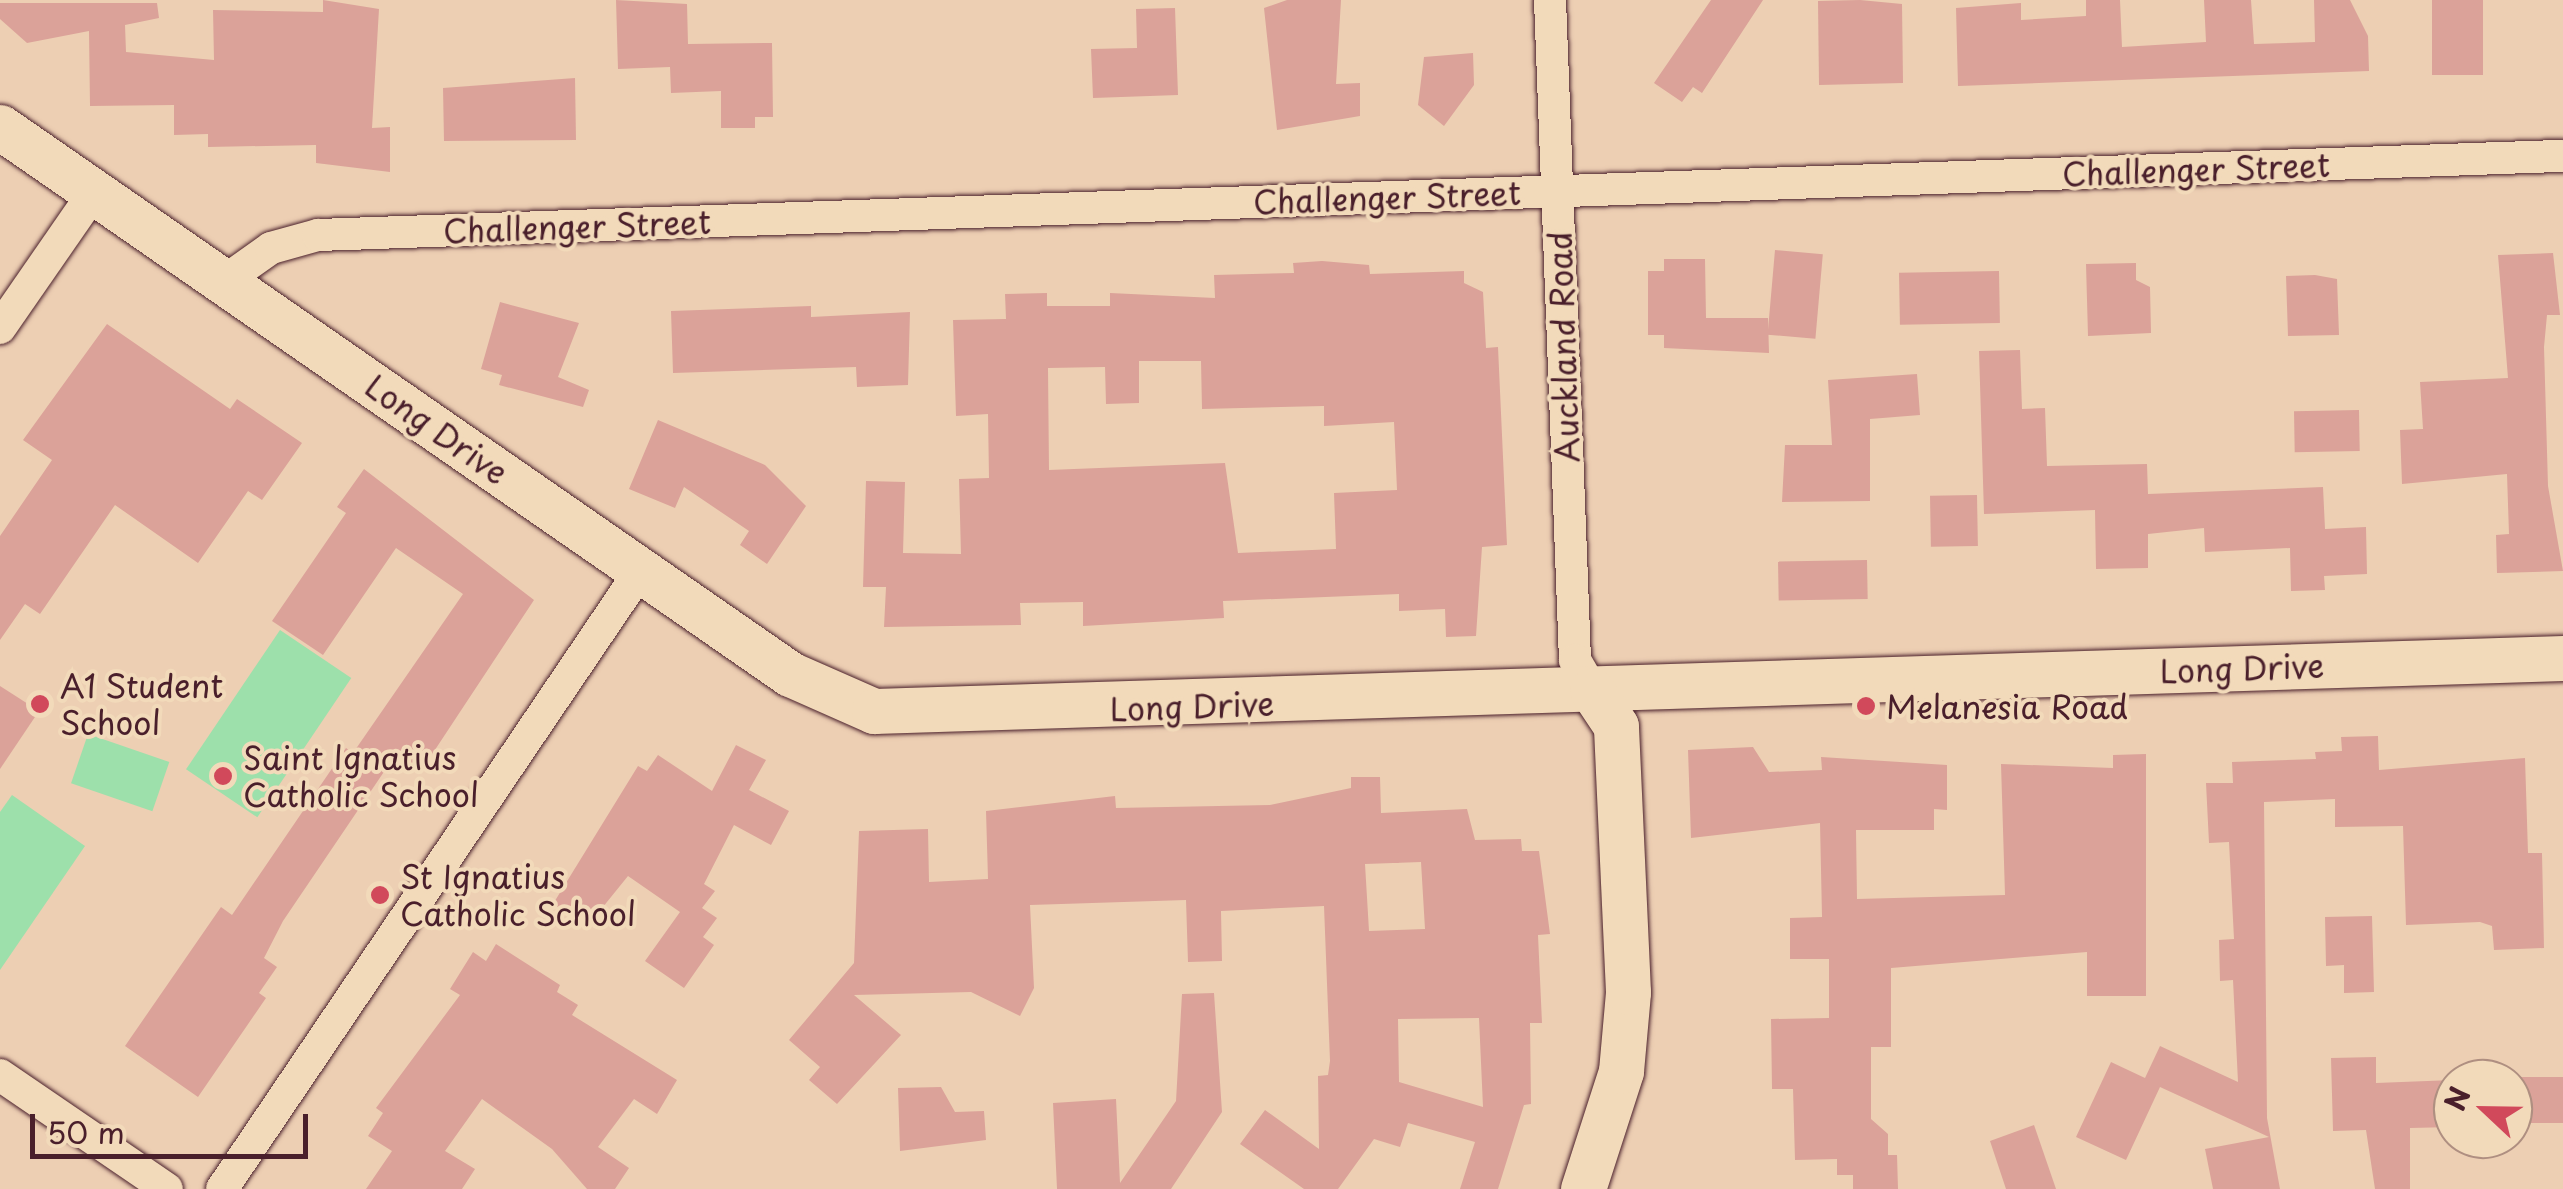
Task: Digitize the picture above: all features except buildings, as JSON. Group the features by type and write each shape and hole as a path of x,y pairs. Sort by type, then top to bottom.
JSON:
{"street":[{"name":"Auckland Road","path":"1550,0 1575,660 1592,690"},
{"name":"Long Drive","path":"0,127 790,674 885,712 2563,658"},
{"name":"Challenger Street","path":"222,282 271,248 318,235 2563,156"},
{"path":"0,328 94,192"},
{"path":"222,1189 641,570"},
{"path":"1583,1189 1621,1071 1628,1011 1616,726 1592,690"},
{"path":"0,1075 167,1189"}],"green space":[{"path":"280,630 351,678 257,817 186,769"},
{"path":"88,734 169,762 152,811 71,783"},
{"path":"12,795 85,846 0,970 0,812"}],"place":[{"name":"A1 Student School","path":"40,704"},
{"name":"Melanesia Road","path":"1866,706"},
{"name":"Saint Ignatius Catholic School","path":"223,776"},
{"name":"St Ignatius Catholic School","path":"380,895"}]}
